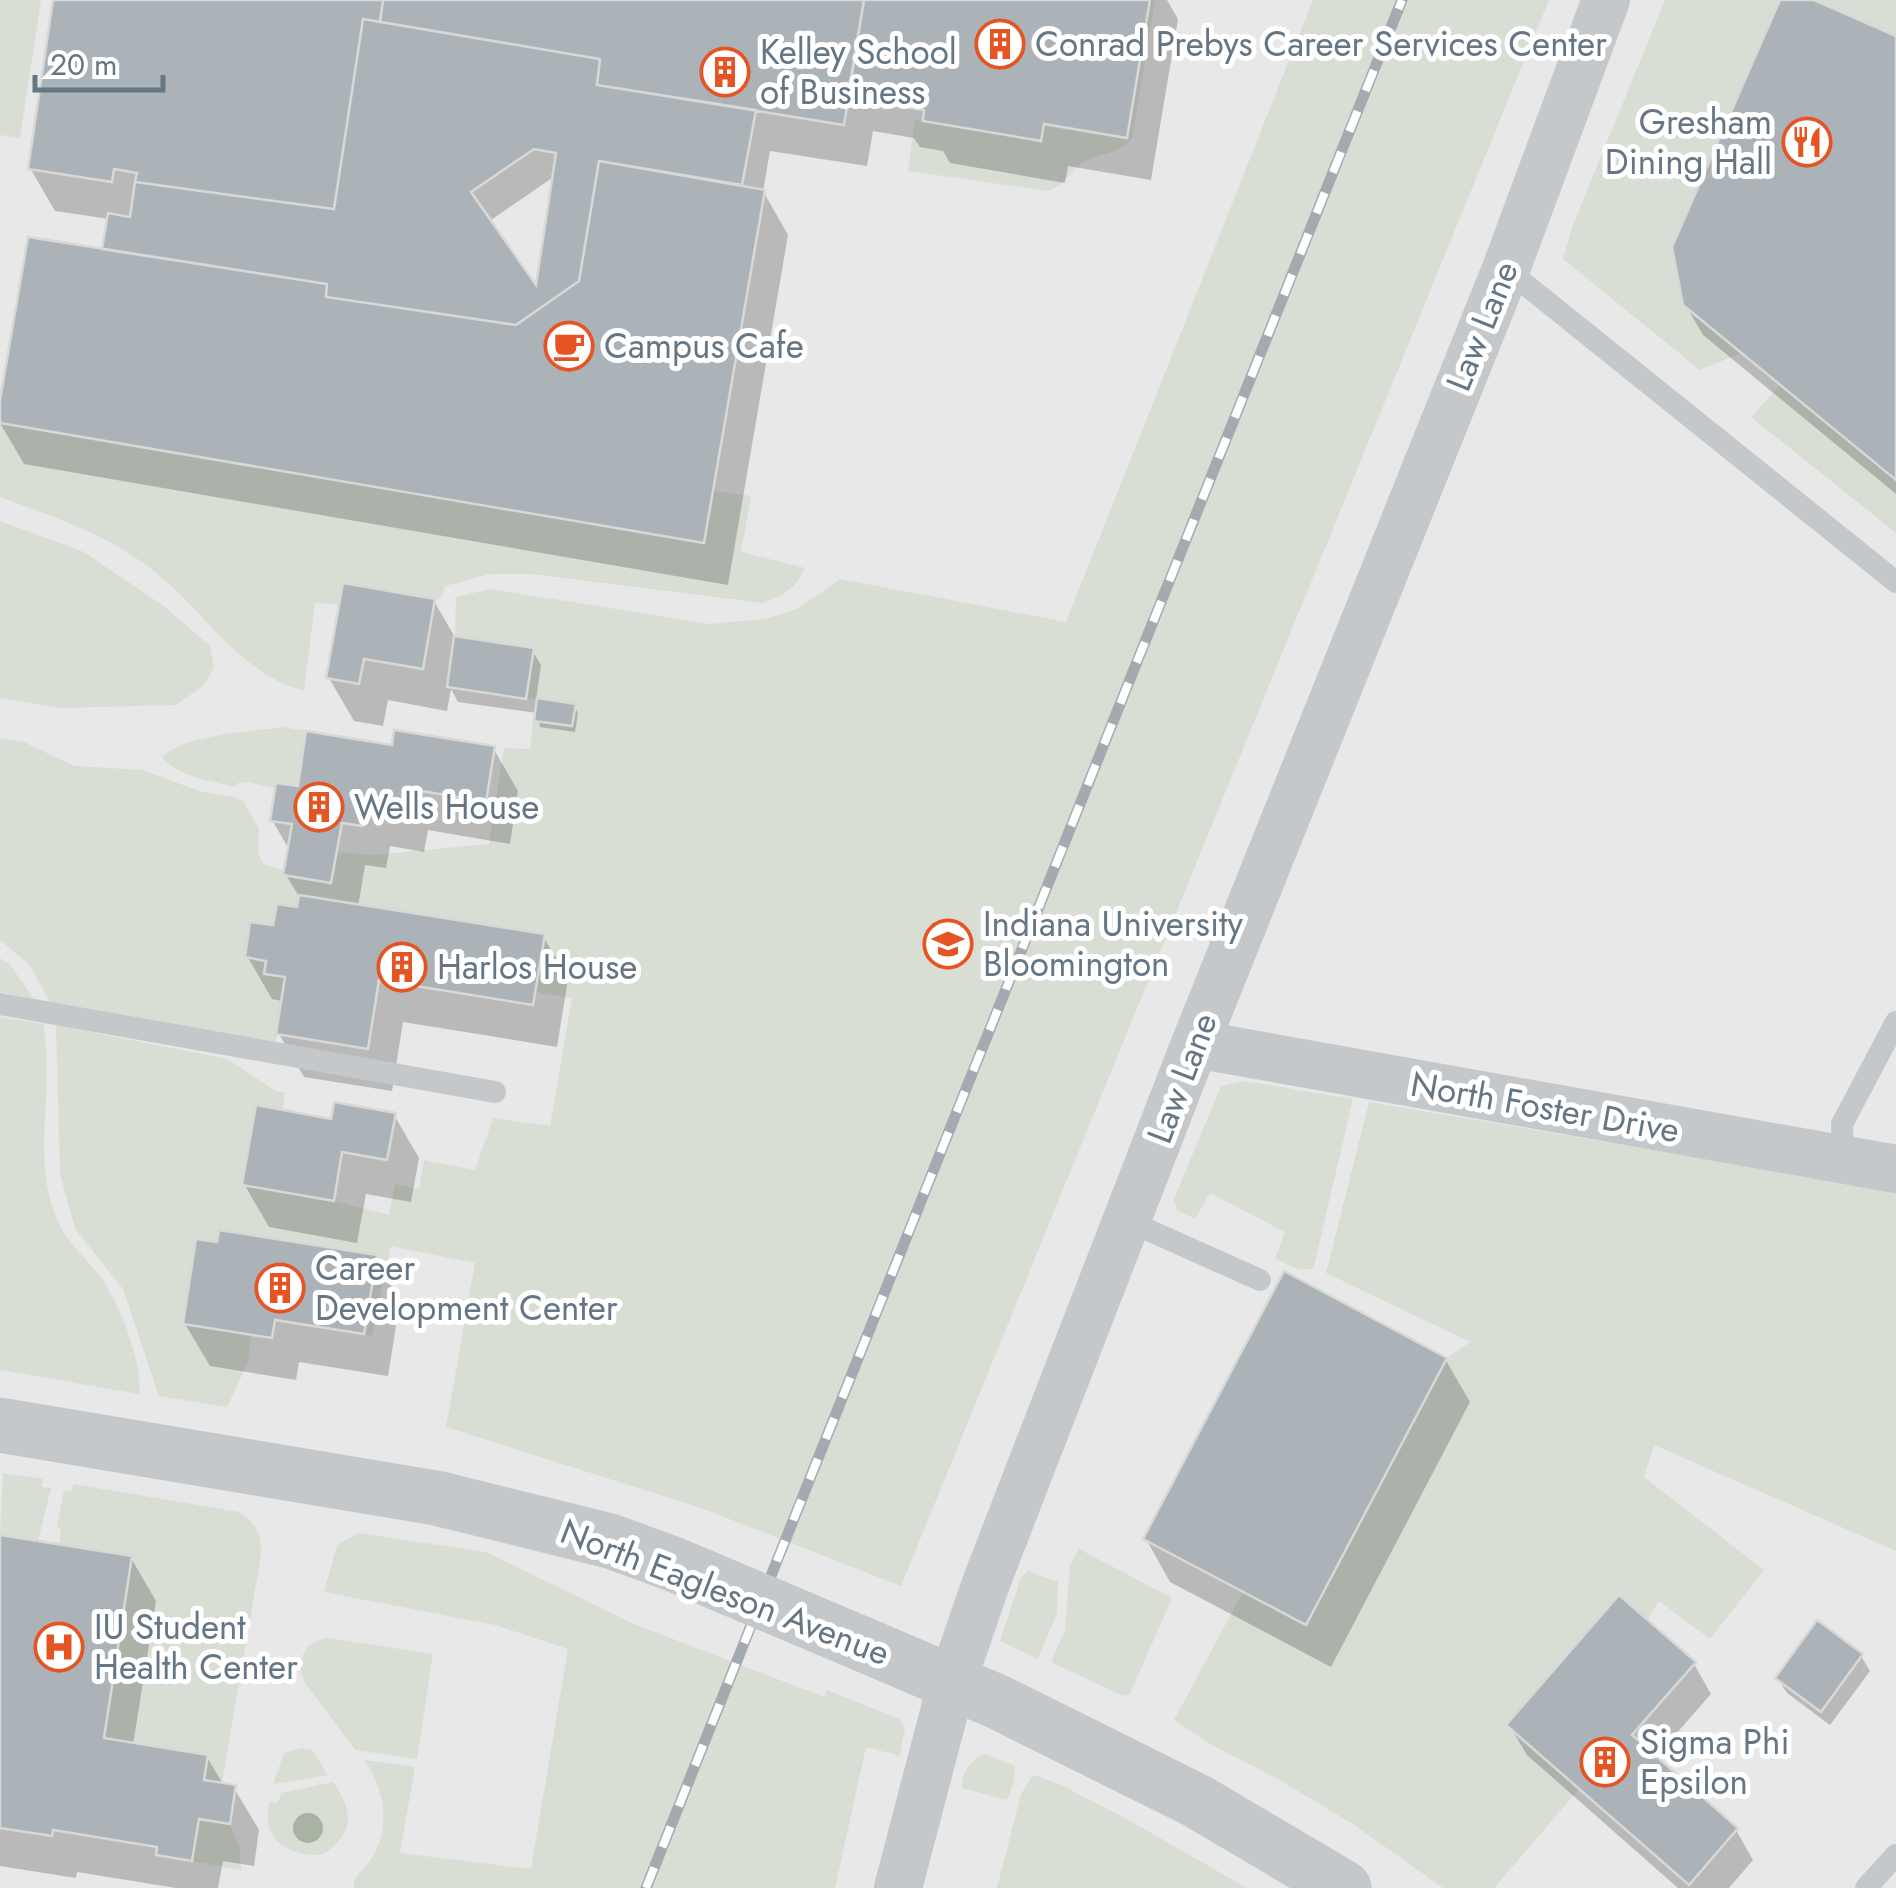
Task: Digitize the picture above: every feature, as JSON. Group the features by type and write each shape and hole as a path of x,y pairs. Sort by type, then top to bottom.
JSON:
{"street":[{"name":"Law Lane","path":"898,1888 952,1682 986,1582 1194,1044 1506,269 1606,0"},
{"name":"North Foster Drive","path":"1194,1044 1896,1170"},
{"name":"North Eagleson Avenue","path":"0,1425 436,1498 610,1541 952,1682 1197,1800 1344,1888"}],"lane":[{"path":"1506,269 1896,582"},
{"path":"0,1004 495,1092"},
{"path":"1843,1159 1842,1124 1896,1022"},
{"path":"1126,1220 1260,1280"},
{"path":"1866,1888 1896,1855"}],"shaded area":[{"name":"Indiana University Bloomington","path":"0,0 1896,0 1896,1888 0,1888"},
{"path":"0,0 41,0 20,138 0,135"},
{"path":"1150,0 1155,0 1132,139 1127,144 1087,160 1048,191 908,171 915,120 1041,141 1044,124 1127,138"},
{"path":"1313,0 1549,0 901,1586 701,1508 446,1427 475,1263 391,1246 372,1336 364,1334 376,1255 219,1230 217,1242 197,1239 183,1324 251,1335 248,1362 227,1407 159,1396 123,1289 76,1230 70,1211 60,1174 56,1025 227,1059 285,1093 283,1110 256,1106 242,1185 389,1215 395,1184 419,1189 424,1160 475,1170 493,1118 550,1126 572,998 535,992 544,934 300,895 297,907 277,904 273,925 250,922 245,957 266,961 264,974 285,977 276,1042 50,1002 29,964 0,940 0,738 24,742 74,766 143,770 199,791 234,797 243,801 259,829 258,852 264,865 284,870 284,875 331,883 337,852 373,855 489,844 504,748 530,749 536,698 526,699 534,648 455,637 456,597 490,589 710,624 765,619 799,608 840,579 1066,622"},
{"path":"1665,0 1780,0 1672,247 1683,305 1741,353 1700,370 1563,259 1573,225"},
{"path":"1814,0 1896,0 1896,36"},
{"path":"1780,385 1896,480 1896,533 1751,417"},
{"path":"0,423 704,543 713,491 751,496 741,552 805,568 788,590 763,603 532,574 490,574 445,586 441,598 435,599 344,584 339,604 315,603 304,691 282,683 243,658 142,562 84,529 0,497"},
{"path":"0,521 84,552 165,607 210,646 214,668 202,687 176,705 59,708 0,698"},
{"path":"283,727 306,731 298,786 276,783 275,788 247,782 235,787 186,774 162,757 202,739"},
{"path":"0,958 11,966 34,999 0,992"},
{"path":"0,1017 43,1024 47,1187 68,1239 116,1303 134,1351 139,1394 0,1370"},
{"path":"1244,1081 1353,1099 1313,1268 1298,1269 1275,1258 1285,1232 1210,1193 1195,1219 1177,1210 1174,1199 1221,1086"},
{"path":"1369,1102 1896,1191 1896,1551 1654,1445 1644,1477 1764,1570 1710,1639 1659,1601 1647,1620 1579,1789 1494,1888 1443,1888 1353,1824 1174,1720 1243,1592 1306,1625 1447,1358 1470,1342 1326,1273"},
{"path":"3,1473 43,1479 42,1487 51,1488 38,1541 0,1535"},
{"path":"73,1484 239,1512 257,1530 261,1555 222,1783 204,1780 208,1754 104,1738 132,1556 59,1544 61,1529 57,1528 64,1490 72,1491"},
{"path":"358,1533 486,1552 634,1624 824,1697 827,1690 899,1719 905,1728 900,1756 866,1747 835,1888 354,1888 357,1876 377,1849 383,1823 381,1796 364,1760 415,1767 400,1853 531,1869 568,1649 495,1625 324,1592 337,1545"},
{"path":"1079,1549 1172,1598 1130,1694 1123,1696 1051,1662 1065,1630 1070,1565"},
{"path":"1028,1571 1058,1582 1057,1613 1038,1659 1000,1641 1021,1578"},
{"path":"328,1638 433,1654 417,1759 355,1750 305,1683 301,1667 304,1653 313,1643"},
{"path":"302,1748 312,1750 328,1775 273,1784 284,1753"},
{"path":"986,1754 1015,1766 1007,1800 962,1788 968,1767"},
{"path":"1033,1775 1127,1819 1247,1888 997,1888 1021,1794"},
{"path":"333,1782 347,1812 348,1822 341,1839 322,1855 298,1852 279,1843 269,1826 270,1802 278,1803 281,1793"},
{"path":"199,1819 230,1824 240,1850 241,1870 192,1861"}],"building":[{"path":"53,0 383,0 380,22 363,19 334,209 135,182 137,173 114,169 112,182 28,169"},
{"name":"Kelley School of Business","path":"383,0 864,0 844,125 597,85 600,59 380,22"},
{"name":"Conrad Prebys Career Services Center","path":"864,0 1150,0 1127,138 1044,124 1041,141 923,121 924,110 892,105 893,97 849,89"},
{"name":"Gresham Dining Hall","path":"1780,0 1814,0 1896,36 1896,480 1683,305 1672,247"},
{"path":"363,19 600,59 597,85 756,110 742,185 599,161 579,281 516,325 326,297 327,284 102,249 108,213 130,217 135,182 334,209","holes":["534,149 556,153 536,285 471,192"]},
{"path":"599,161 765,190 704,543 0,423 0,400 28,237 327,284 326,297 516,325 579,281"},
{"path":"343,583 435,599 423,669 364,659 359,684 326,678"},
{"path":"454,636 534,648 526,699 447,687"},
{"path":"537,698 576,704 572,726 534,721"},
{"name":"Wells House","path":"394,730 495,746 486,802 404,788 400,810 366,804 363,826 342,823 331,883 283,875 292,824 270,821 276,783 298,786 306,731 392,745"},
{"name":"Harlos House","path":"299,895 545,934 533,1005 379,980 368,1049 276,1034 285,977 264,974 266,961 245,957 250,922 273,925 277,904 297,907"},
{"path":"334,1102 396,1113 387,1160 342,1152 334,1201 242,1185 256,1105 331,1119"},
{"name":"Career Development Center","path":"219,1230 377,1255 364,1334 275,1320 272,1338 183,1324 196,1239 217,1242"},
{"path":"1284,1271 1447,1358 1306,1625 1143,1539"},
{"name":"IU Student Health Center","path":"0,1535 132,1556 104,1738 208,1755 204,1780 236,1785 230,1824 199,1819 192,1861 156,1855 157,1847 53,1830 52,1836 0,1828"},
{"name":"Sigma Phi Epsilon","path":"1619,1595 1696,1662 1632,1735 1738,1828 1689,1885 1506,1725"},
{"path":"1817,1620 1863,1654 1821,1712 1775,1678"}],"railway":[{"path":"646,1888 1402,0"}],"place":[{"name":"Conrad Prebys Career Services Center","path":"1000,44"},
{"name":"Kelley School of Business","path":"725,72"},
{"name":"Gresham Dining Hall","path":"1807,142"},
{"name":"Campus Cafe","path":"569,346"},
{"name":"Wells House","path":"319,807"},
{"name":"Indiana University Bloomington","path":"948,944"},
{"name":"Harlos House","path":"402,967"},
{"name":"Career Development Center","path":"280,1288"},
{"name":"IU Student Health Center","path":"59,1647"},
{"name":"Sigma Phi Epsilon","path":"1605,1762"}]}
